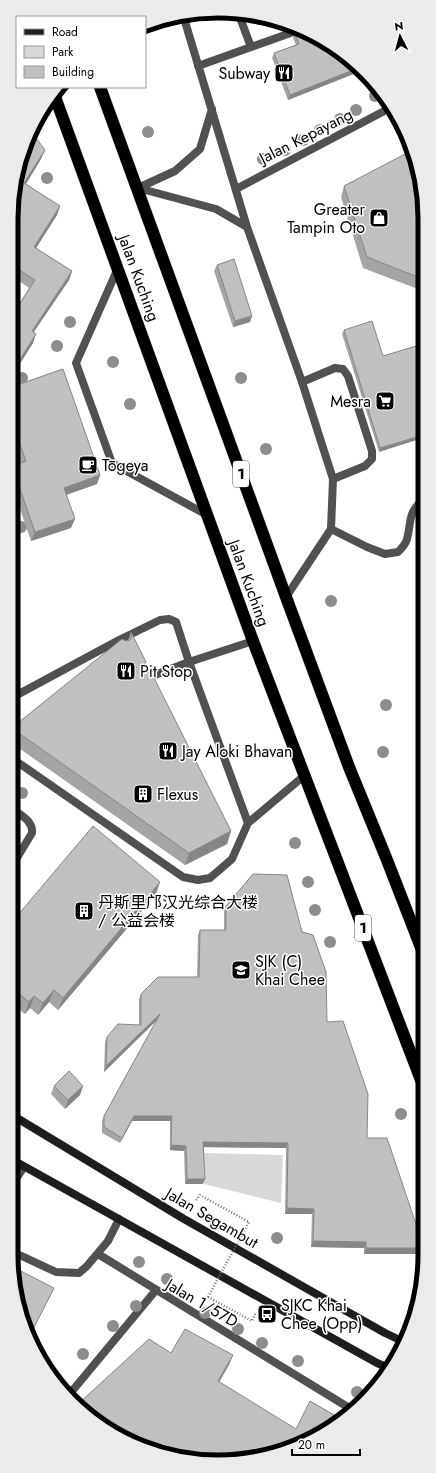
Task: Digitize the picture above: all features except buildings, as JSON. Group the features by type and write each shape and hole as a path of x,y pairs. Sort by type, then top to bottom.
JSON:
{"highway":[{"name":"Jalan Kuching","path":"100,88 349,766 418,940"},
{"name":"Jalan Kuching","path":"56,100 253,642 418,1072"}],"main road":[{"name":"Jalan Segambut","path":"18,1119 184,1219 385,1333 399,1339"},
{"path":"18,1164 384,1366"}],"street":[{"path":"241,19 251,47"},
{"path":"185,21 247,227 302,382 333,479 331,529 286,597"},
{"path":"198,66 293,32"},
{"path":"138,188 175,171 200,149 212,109"},
{"name":"Jalan Kepayang","path":"236,189 386,110"},
{"path":"138,188 216,209 247,227"},
{"path":"118,268 76,363 83,384 112,463 207,515"},
{"path":"302,382 335,368 344,369 348,376 372,451 372,459 366,466 333,479"},
{"path":"331,529 367,547 386,554 398,552 407,541 410,521 414,508 418,504"},
{"path":"18,695 121,644 160,620 169,619 176,622 189,662 248,823"},
{"path":"144,679 189,662 253,642"},
{"path":"18,762 183,877 198,880 210,878 232,859 248,823 305,775"},
{"path":"18,813 29,821 32,827 32,833 18,856"},
{"path":"18,1176 24,1167"},
{"path":"18,1253 56,1272 79,1273 88,1266 108,1241 119,1219"},
{"path":"98,1254 156,1290"},
{"name":"Jalan 1/57D","path":"72,1391 156,1290 348,1407"}],"path":[{"path":"196,1200 200,1194 249,1222 208,1297 252,1320"}],"green space":[{"path":"203,1153 283,1155 281,1203 204,1184"}],"place":[{"name":"Subway","path":"284,73"},
{"name":"Greater Tampin Oto","path":"379,218"},
{"name":"Mesra","path":"385,401"},
{"name":"Tōgeya","path":"88,465"},
{"name":"Pit Stop","path":"126,671"},
{"name":"Jay Aloki Bhavan","path":"168,751"},
{"name":"Flexus","path":"143,794"},
{"name":"丹斯里邝汉光综合大楼 / 公益会楼","path":"84,911"},
{"name":"SJK (C) Khai Chee","path":"241,970"},
{"name":"SJKC Khai Chee (Opp)","path":"267,1314"}]}
